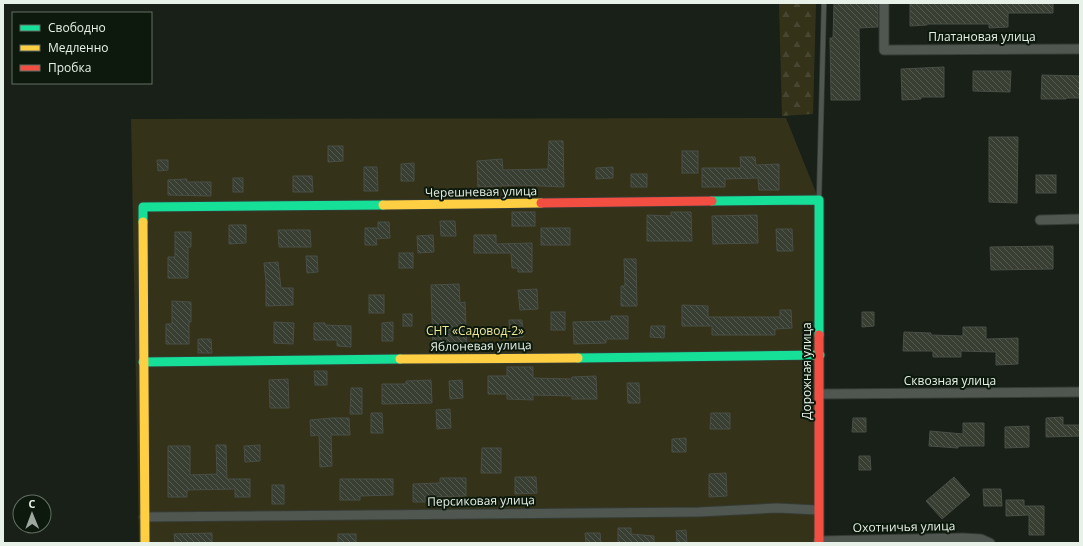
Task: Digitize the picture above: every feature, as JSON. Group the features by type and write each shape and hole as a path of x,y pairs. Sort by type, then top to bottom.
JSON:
{"street":[{"name":"Платановая улица","path":"884,3 884,50 1080,49"},
{"name":"Черешневая улица","path":"143,362 143,207 819,200"},
{"name":"Дорожная улица","path":"818,542 820,355 819,200"},
{"path":"1040,220 1080,219"},
{"name":"Яблоневая улица","path":"143,362 820,355"},
{"path":"143,362 144,543"},
{"name":"Сквозная улица","path":"819,394 1080,392"},
{"name":"Персиковая улица","path":"144,517 699,512 777,508 818,510"},
{"name":"Охотничья улица","path":"818,542 962,538 981,539 990,543"}],"lane":[{"path":"819,200 824,3"}],"green space":[{"path":"779,3 816,3 813,114 782,116"},
{"name":"СНТ «Садовод-2»","path":"786,118 819,200 819,543 139,543 131,119"}],"building":[{"path":"834,3 878,3 878,27 859,28 860,100 831,100 830,38 833,38"},
{"path":"910,3 1053,3 1053,13 1008,13 1008,27 989,28 989,24 927,24 910,26"},
{"path":"944,67 944,97 921,97 921,99 902,100 901,69"},
{"path":"973,71 1011,71 1010,92 973,91"},
{"path":"1042,75 1080,76 1080,98 1041,99"},
{"path":"989,137 1018,137 1017,203 989,202"},
{"path":"549,141 563,141 564,187 519,185 478,187 477,161 502,159 503,170 548,169"},
{"path":"328,146 343,146 343,161 328,162"},
{"path":"682,151 698,151 698,173 682,173"},
{"path":"740,157 755,157 756,165 779,164 779,190 759,190 758,178 725,179 725,187 702,187 702,168 741,168"},
{"path":"157,160 168,160 168,170 158,171"},
{"path":"414,163 414,181 401,181 401,164"},
{"path":"364,167 377,167 378,191 364,191"},
{"path":"613,167 613,178 596,179 596,168"},
{"path":"631,174 647,174 647,187 631,187"},
{"path":"1036,175 1056,175 1056,193 1036,193"},
{"path":"293,176 312,176 313,192 293,192"},
{"path":"233,178 243,178 243,192 233,192"},
{"path":"187,179 187,182 211,182 211,196 168,195 168,180"},
{"path":"512,212 535,212 535,226 512,226"},
{"path":"671,212 691,212 692,241 647,241 647,215 671,216"},
{"path":"757,215 758,243 713,244 712,216"},
{"path":"440,221 455,221 456,236 441,236"},
{"path":"378,222 389,222 390,238 376,239 377,245 365,245 365,228 378,228"},
{"path":"229,225 246,225 246,243 229,244"},
{"path":"541,228 570,228 570,245 541,245"},
{"path":"776,229 792,229 793,251 777,251"},
{"path":"278,230 310,230 311,247 279,247"},
{"path":"175,232 191,232 191,247 188,247 188,278 168,278 168,257 175,257"},
{"path":"433,235 434,252 418,253 417,236"},
{"path":"474,235 496,235 496,244 532,243 532,272 518,272 518,268 512,268 511,253 474,253"},
{"path":"1053,246 1053,269 991,270 990,247"},
{"path":"399,253 413,253 413,268 399,268"},
{"path":"306,256 317,256 318,272 307,273"},
{"path":"624,259 636,259 637,306 621,306 621,286 625,286"},
{"path":"278,262 281,288 293,288 293,305 266,306 264,263"},
{"path":"459,284 460,303 465,302 467,351 433,351 431,285"},
{"path":"537,289 538,309 520,310 518,290"},
{"path":"369,295 384,295 384,313 369,313"},
{"path":"172,301 191,302 189,344 166,344 166,324 172,324"},
{"path":"682,305 708,306 708,317 780,317 780,310 791,310 792,328 775,329 775,335 712,335 712,326 682,326"},
{"path":"551,312 565,312 565,330 551,330"},
{"path":"862,312 874,312 874,326 862,327"},
{"path":"403,314 412,314 412,326 403,326"},
{"path":"611,316 628,316 628,339 606,339 606,343 574,344 573,322 611,321"},
{"path":"509,320 522,320 523,337 510,338"},
{"path":"274,322 294,323 293,344 274,343"},
{"path":"393,322 393,341 382,341 382,323"},
{"path":"314,323 351,326 351,347 337,346 337,340 314,340"},
{"path":"651,326 665,326 664,338 650,337"},
{"path":"963,327 986,327 986,339 1018,338 1018,364 996,365 996,352 961,351 961,357 933,357 933,351 903,351 904,332 963,336"},
{"path":"198,339 211,339 212,353 198,353"},
{"path":"507,367 533,367 533,378 572,379 572,377 596,376 597,399 572,399 572,396 533,395 533,400 507,399 507,394 488,394 488,376 507,376"},
{"path":"314,371 327,371 327,385 315,385"},
{"path":"288,379 289,408 270,408 269,380"},
{"path":"431,380 432,403 382,404 382,384 406,384 406,381"},
{"path":"462,380 463,398 450,399 449,381"},
{"path":"627,383 639,383 640,403 628,403"},
{"path":"351,388 362,388 362,414 350,414"},
{"path":"450,409 451,428 437,429 436,410"},
{"path":"371,413 382,413 383,433 371,433"},
{"path":"711,413 730,413 730,429 710,429"},
{"path":"1063,417 1063,425 1080,425 1080,436 1046,437 1046,418"},
{"path":"349,418 350,435 331,435 332,466 320,467 319,435 311,436 310,420"},
{"path":"853,418 866,418 866,432 852,432"},
{"path":"963,423 984,423 984,446 958,446 958,448 929,446 930,431 963,434"},
{"path":"1029,426 1029,447 1005,448 1005,427"},
{"path":"686,438 686,452 672,452 672,439"},
{"path":"216,445 226,445 227,479 250,479 250,497 235,497 235,489 187,490 187,497 168,497 168,446 190,446 190,475 217,474"},
{"path":"260,445 260,461 245,462 244,446"},
{"path":"482,448 501,448 501,473 481,473"},
{"path":"859,456 870,456 871,470 859,470"},
{"path":"726,473 727,496 709,497 709,474"},
{"path":"515,477 536,477 537,493 515,494"},
{"path":"954,477 970,495 942,519 926,501"},
{"path":"440,478 466,478 466,496 425,497 425,502 413,502 413,484 440,483"},
{"path":"340,479 393,479 393,495 360,496 360,500 340,500"},
{"path":"272,485 284,485 284,504 272,504"},
{"path":"983,489 1001,489 1002,506 984,506"},
{"path":"1006,500 1024,500 1024,506 1044,506 1044,535 1029,535 1029,515 1006,516"},
{"path":"618,528 631,528 631,534 654,536 654,543 618,543"},
{"path":"686,530 687,543 677,543 676,531"},
{"path":"212,533 212,543 175,543 174,534"},
{"path":"585,533 600,533 601,543 586,543"},
{"path":"338,534 356,534 356,543 338,543"}],"traffic: fast":[{"path":"712,201 819,200 819,335"},
{"path":"143,222 143,207 383,205"},
{"path":"578,358 820,355"},
{"path":"143,362 400,359"}],"traffic: slow":[{"path":"383,205 541,203"},
{"path":"143,222 145,543"},
{"path":"400,359 578,358"}],"traffic: jam":[{"path":"541,203 712,201"},
{"path":"819,335 819,543"}]}
